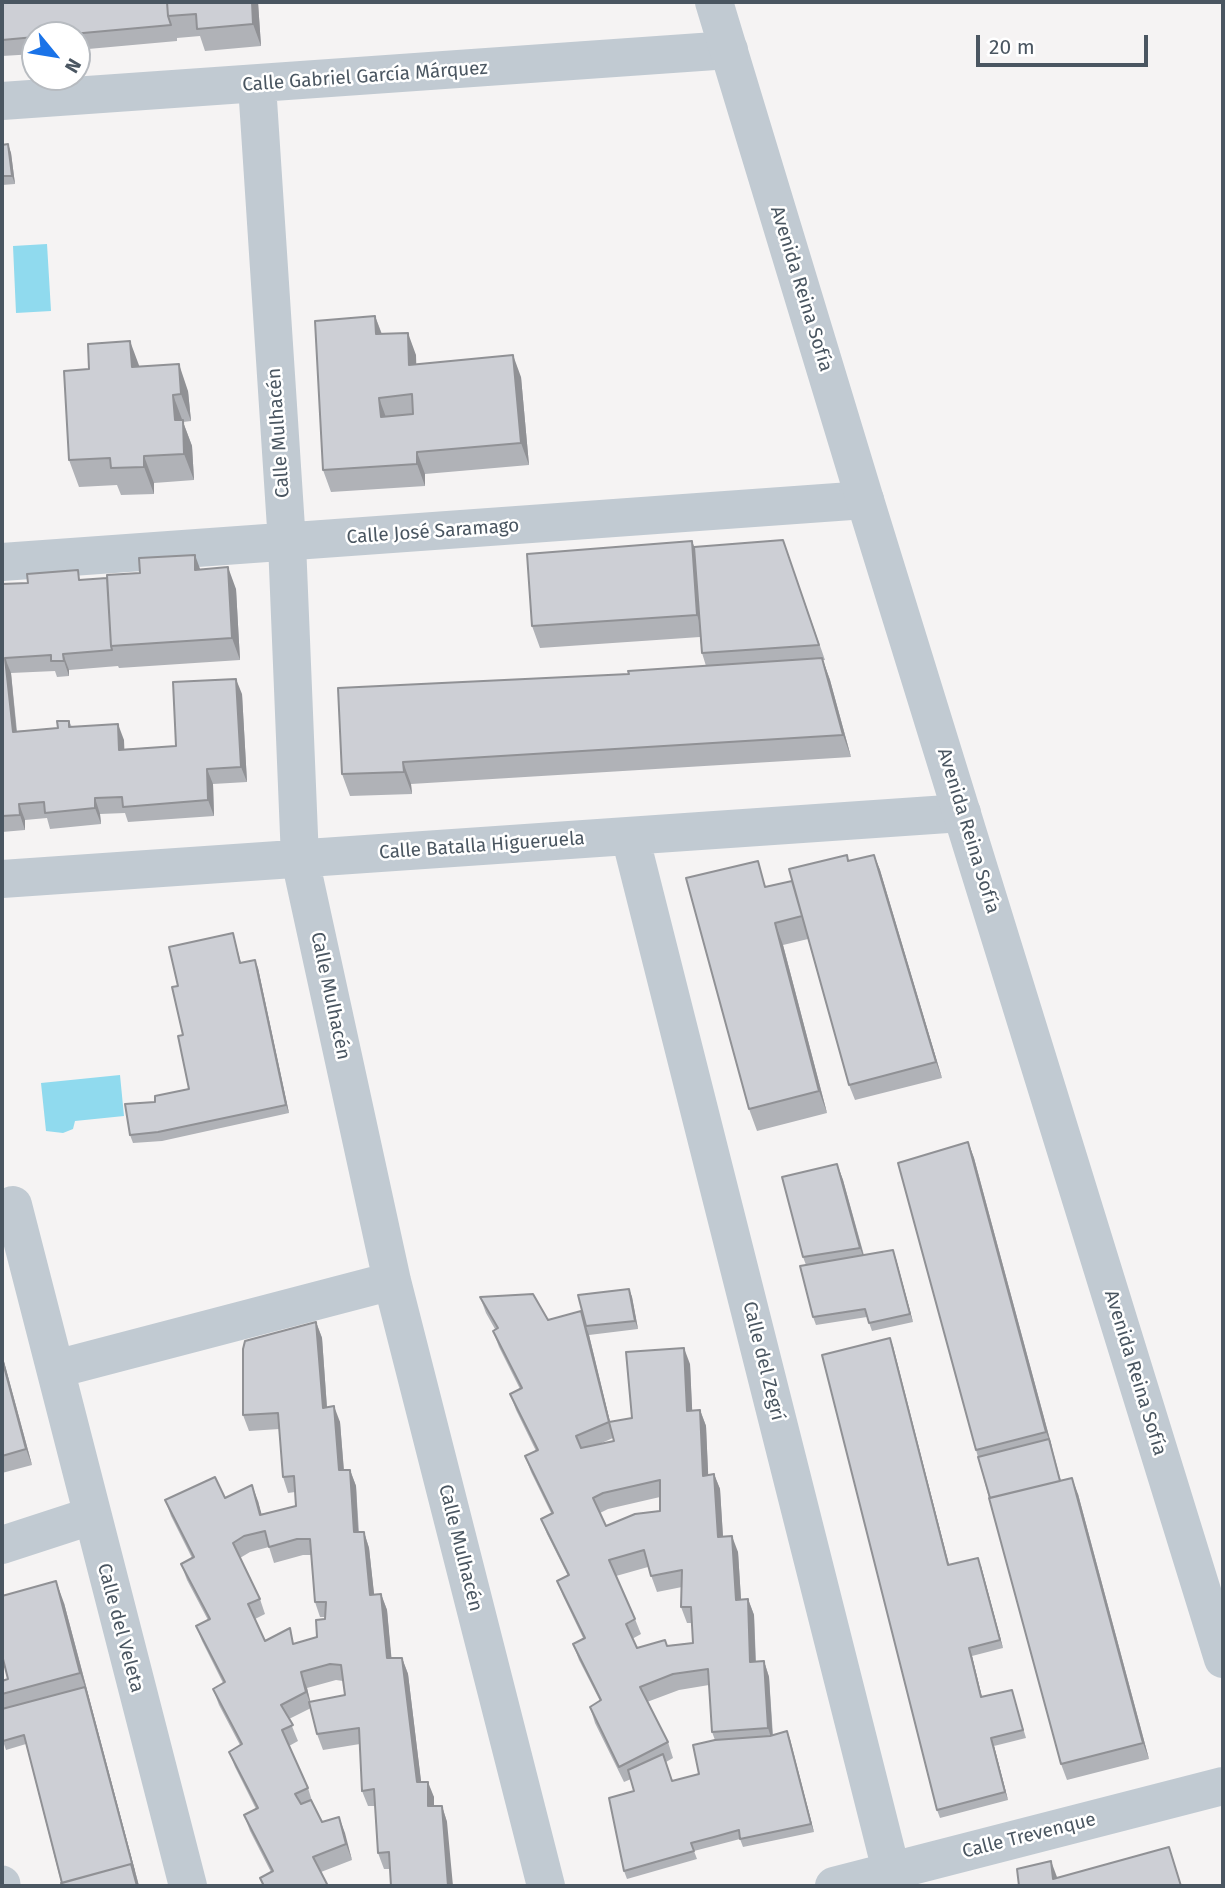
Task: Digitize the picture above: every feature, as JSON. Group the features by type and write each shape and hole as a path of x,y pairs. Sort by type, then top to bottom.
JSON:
{"street":[{"name":"Avenida Reina Sofía","path":"714,2 1223,1659"},
{"name":"Calle Gabriel García Márquez","path":"2,101 729,50"},
{"name":"Calle Mulhacén","path":"257,85 287,543 300,859 392,1282 546,1886"},
{"name":"Calle José Saramago","path":"2,562 865,500"},
{"name":"Calle Batalla Higueruela","path":"2,879 962,813"},
{"name":"Calle del Zegrí","path":"631,836 894,1879"},
{"name":"Calle del Veleta","path":"7,1201 56,1369 91,1516 188,1886"},
{"path":"56,1369 392,1282"},
{"path":"2,1545 91,1516"},
{"name":"Calle Trevenque","path":"834,1886 894,1879 1223,1786"}],"water":[{"path":"47,244 51,311 16,313 13,246"},
{"path":"120,1075 124,1116 75,1121 73,1129 63,1133 46,1131 41,1083"}],"building":[{"path":"2,2 167,2 171,25 91,32 91,21 21,21 21,38 2,40"},
{"path":"167,2 252,2 253,24 197,29 196,14 168,16"},
{"path":"8,144 12,176 2,176 2,145"},
{"path":"375,316 376,334 408,333 409,365 513,355 521,443 417,452 417,464 323,470 315,321","holes":["412,394 413,414 381,417 379,398"]},
{"path":"130,341 132,367 179,364 181,394 173,395 175,420 183,420 184,454 144,456 144,467 111,468 110,458 69,460 64,371 89,369 88,344"},
{"path":"783,540 819,645 702,653 694,547"},
{"path":"692,541 697,615 532,626 527,554"},
{"path":"195,555 195,570 228,567 232,638 111,646 107,575 140,573 139,558"},
{"path":"78,570 79,580 107,578 112,650 63,654 64,661 51,661 51,655 5,658 13,732 58,728 57,721 69,721 69,727 118,724 119,750 176,746 173,682 236,679 241,767 207,769 208,800 123,807 122,797 95,798 95,808 45,813 44,802 19,804 20,815 2,816 2,584 28,583 27,574"},
{"path":"822,658 843,735 403,762 404,772 342,774 338,688 629,674 628,671"},
{"path":"847,855 848,861 874,855 936,1062 849,1085 789,869"},
{"path":"758,861 765,887 792,881 802,916 775,923 819,1091 749,1109 686,878"},
{"path":"233,933 240,963 255,960 286,1105 158,1132 130,1135 125,1104 155,1102 155,1096 189,1089 178,1036 183,1035 172,987 178,986 169,947"},
{"path":"968,1142 1046,1432 976,1450 898,1163"},
{"path":"837,1164 860,1248 803,1257 782,1177"},
{"path":"893,1250 910,1314 869,1323 865,1309 813,1317 800,1266"},
{"path":"629,1289 635,1321 586,1326 578,1295"},
{"path":"533,1294 548,1320 581,1311 609,1422 632,1418 626,1352 684,1348 687,1411 700,1410 703,1476 714,1474 718,1537 732,1536 736,1600 748,1599 750,1662 764,1661 768,1728 712,1732 708,1669 673,1674 640,1687 668,1742 619,1767 590,1707 601,1700 573,1644 585,1638 557,1581 569,1575 541,1519 553,1513 525,1456 538,1450 510,1394 522,1388 493,1331 498,1328 480,1297","holes":["609,1422 614,1441 581,1448 576,1436","660,1480 660,1511 635,1514 606,1526 593,1498 603,1493","644,1550 651,1576 682,1570 681,1607 691,1607 693,1643 667,1646 665,1640 637,1648 626,1624 635,1619 609,1560"]},
{"path":"316,1322 323,1408 334,1406 339,1470 350,1470 354,1532 364,1532 370,1595 381,1594 387,1658 402,1658 417,1782 428,1782 428,1806 442,1806 448,1886 391,1886 389,1852 378,1853 374,1789 362,1791 359,1728 317,1734 309,1702 345,1695 341,1665 330,1664 301,1672 306,1692 281,1705 293,1725 282,1730 308,1788 295,1794 301,1804 311,1800 322,1822 339,1817 346,1844 313,1857 328,1886 264,1886 260,1878 273,1871 244,1815 258,1808 229,1752 242,1744 213,1689 225,1682 196,1626 210,1619 181,1564 194,1557 165,1500 215,1477 225,1498 252,1485 260,1515 296,1506 294,1476 283,1477 278,1413 243,1415 245,1341","holes":["265,1531 269,1547 297,1539 310,1539 315,1602 326,1602 325,1619 316,1620 317,1637 293,1644 290,1628 265,1641 248,1604 260,1599 233,1543 244,1536"]},
{"path":"890,1338 948,1565 978,1558 1000,1640 969,1648 981,1697 1012,1690 1023,1730 991,1738 1005,1792 937,1810 822,1355"},
{"path":"2,1359 26,1449 2,1456"},
{"path":"1049,1439 1060,1481 990,1498 978,1457"},
{"path":"1072,1478 1143,1743 1061,1764 989,1498"},
{"path":"56,1581 80,1673 2,1694 2,1681 8,1679 2,1655 2,1596"},
{"path":"85,1687 134,1871 131,1864 62,1883 24,1735 3,1741 2,1709"},
{"path":"787,1731 811,1824 740,1839 739,1830 691,1843 694,1851 624,1871 609,1798 634,1791 628,1770 663,1754 672,1781 699,1774 693,1745 715,1740 770,1736"},
{"path":"1169,1847 1181,1886 1019,1886 1017,1869 1051,1861 1053,1879"},
{"path":"131,1864 137,1886 62,1886 61,1883"}]}
